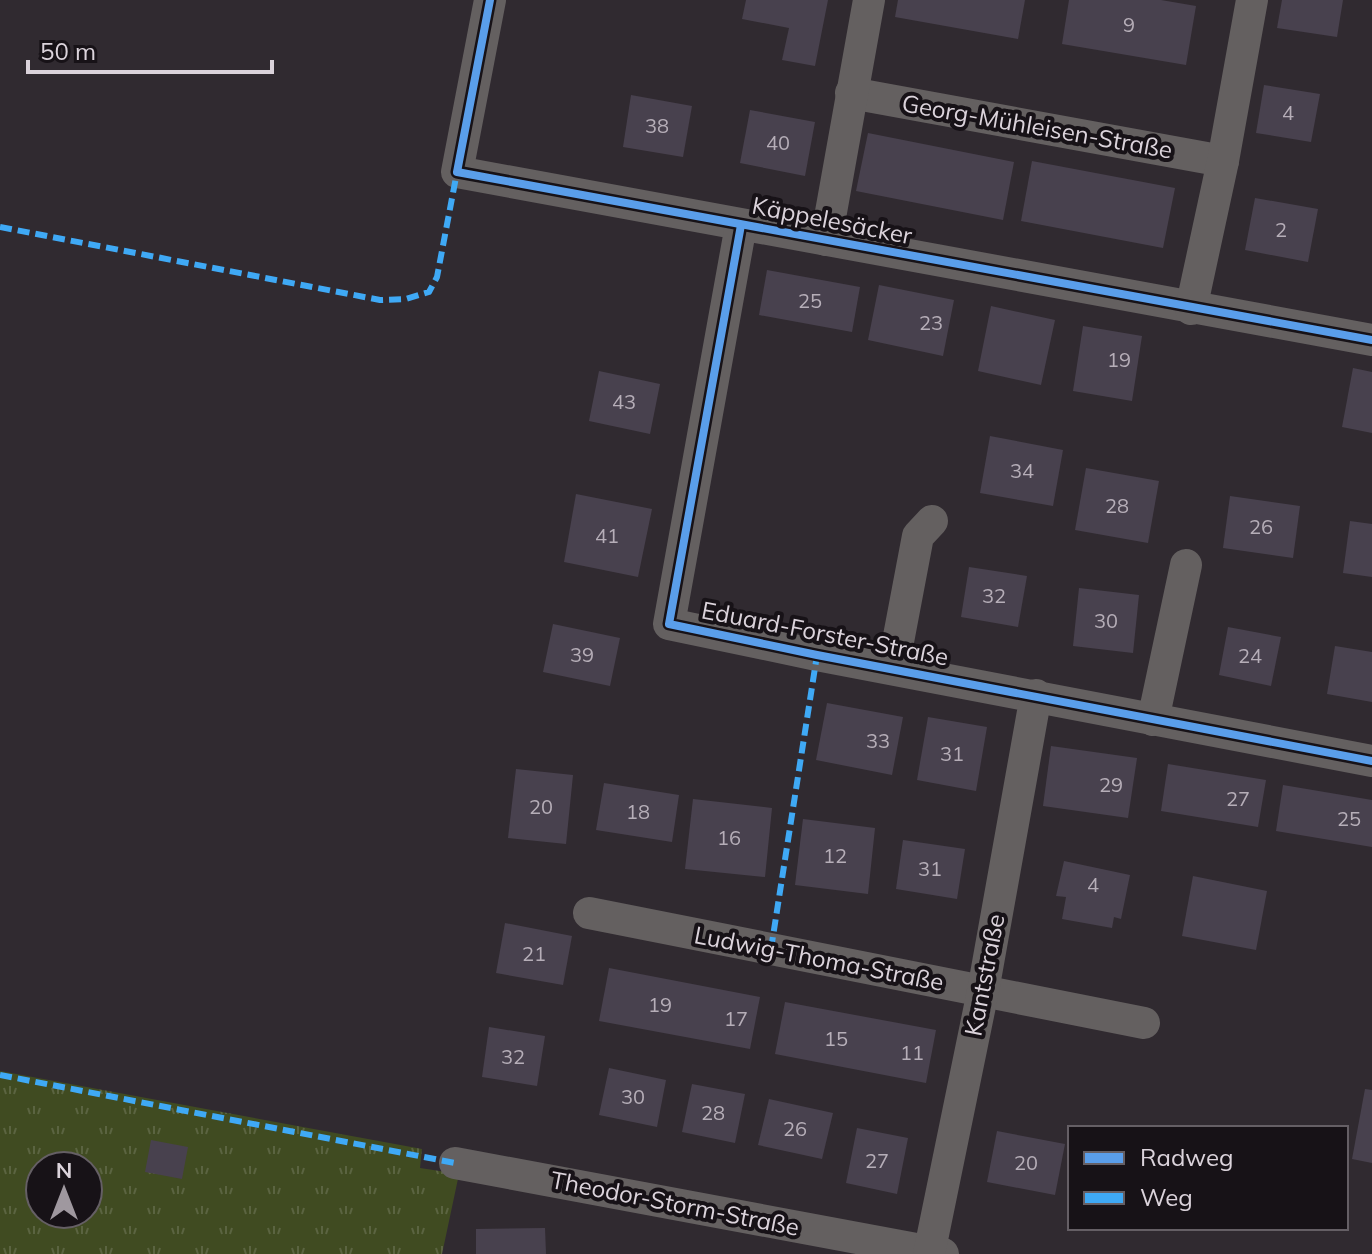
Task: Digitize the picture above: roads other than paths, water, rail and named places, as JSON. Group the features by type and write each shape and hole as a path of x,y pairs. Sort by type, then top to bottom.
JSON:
{"street":[{"name":"Käppelesäcker","path":"490,0 457,172 1372,340"},
{"path":"826,240 869,0"},
{"path":"1191,309 1223,161 1252,0"},
{"name":"Georg-Mühleisen-Straße","path":"851,93 1223,161"},
{"name":"Eduard-Forster-Straße","path":"741,225 669,624 1372,761"},
{"name":"Eduard-Forster-Straße","path":"893,668 918,536 932,521"},
{"path":"1153,720 1186,565"},
{"name":"Kantstraße","path":"934,1253 1036,695"},
{"name":"Ludwig-Thoma-Straße","path":"589,913 1144,1023"},
{"name":"Theodor-Storm-Straße","path":"455,1163 934,1253"}]}
